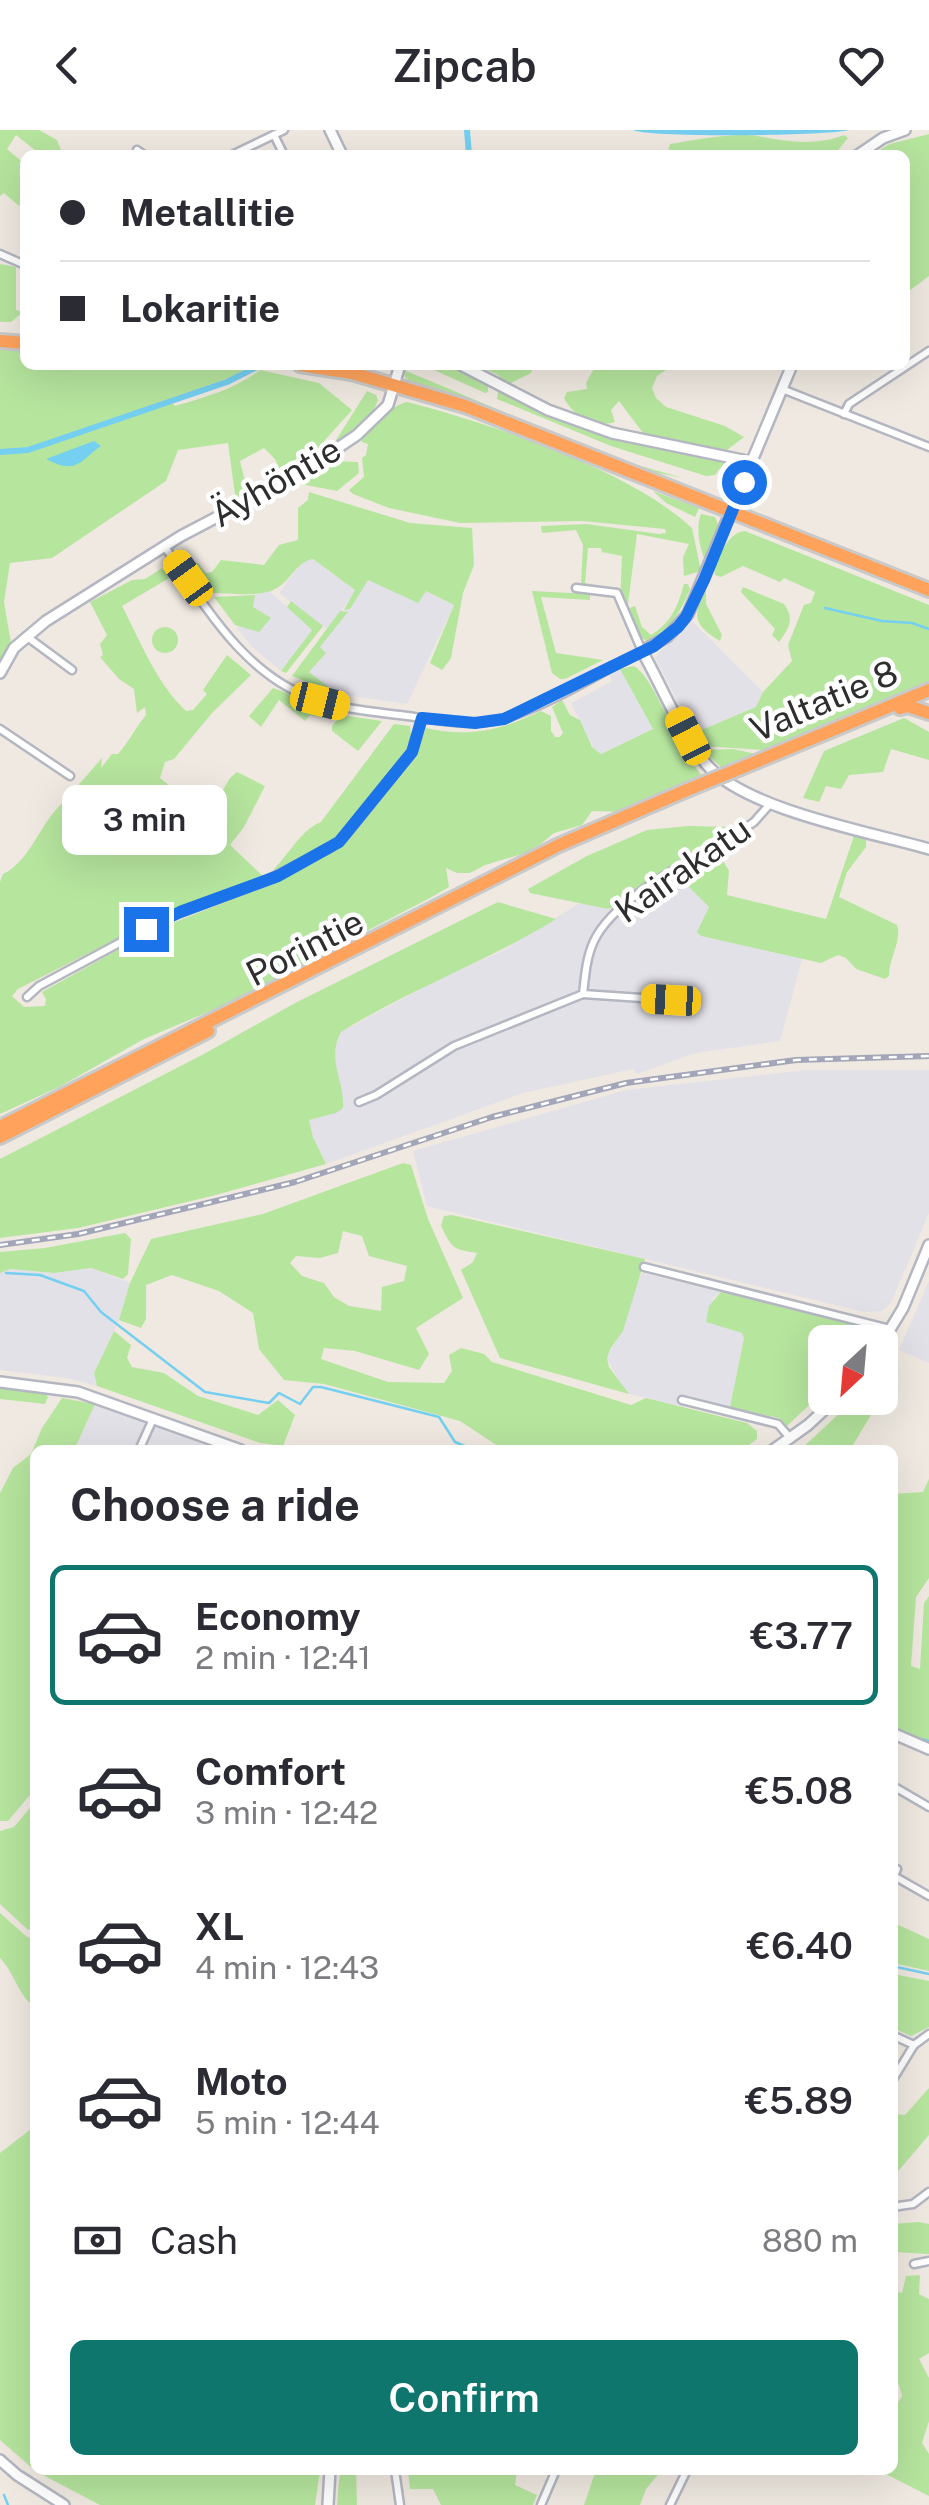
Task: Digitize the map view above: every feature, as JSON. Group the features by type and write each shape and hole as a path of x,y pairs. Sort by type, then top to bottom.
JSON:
{"highway":[{"path":"332,370 465,406 927,591"},
{"name":"Valtatie 8","path":"688,790 929,690"},
{"path":"882,710 908,706 929,713"},
{"name":"Porintie","path":"0,1126 528,860 688,790"},
{"name":"Porintie","path":"0,1137 638,812"}],"main road":[{"path":"865,150 882,138 906,130"},
{"path":"396,385 399,370"},
{"path":"471,370 548,410 612,433 752,462"},
{"path":"642,651 668,637 686,617 790,370"},
{"name":"Äyhöntie","path":"0,672 8,655 26,636 165,546 320,460 382,412 396,385"},
{"name":"Kairakatu","path":"642,651 696,749 710,769 740,791 770,804 929,849"},
{"path":"893,1325 929,1246"},
{"path":"0,1382 78,1392 228,1445"},
{"path":"780,1445 817,1415"},
{"path":"898,1736 929,1749"},
{"path":"0,2460 64,2505"},
{"path":"328,2505 330,2475"}],"street":[{"path":"242,150 284,130"},
{"path":"274,135 282,150"},
{"path":"844,414 849,404 900,370"},
{"path":"782,389 929,447"},
{"path":"165,546 240,650 276,681 339,706 422,718 475,723 504,719 642,651 617,594 576,588"},
{"path":"26,636 72,670"},
{"path":"27,997 38,986 164,919 264,882 330,848 345,836 412,752 422,718"},
{"path":"0,729 70,776"},
{"name":"Kairakatu","path":"583,994 594,942 607,920 626,902 754,822 770,804"},
{"path":"359,1102 454,1046 583,994 671,1000"},
{"path":"644,1268 880,1325"},
{"path":"682,1400 778,1424 791,1438"},
{"path":"141,1445 154,1416"},
{"path":"898,1789 929,1806"},
{"path":"898,1878 929,1896"},
{"path":"898,2071 914,2044 929,2034"},
{"path":"898,2037 914,2044"},
{"path":"898,2207 913,2204 929,2192"},
{"path":"914,2264 929,2261"},
{"path":"396,2475 400,2505"},
{"path":"541,2505 554,2475"},
{"path":"680,2505 671,2503 685,2475"}],"shaded area":[{"path":"307,555 355,590 337,619 368,580 418,602 425,591 454,605 407,704 338,694 292,676 328,630 279,593"},
{"path":"265,587 312,630 281,671 252,647 237,628 255,595"},
{"path":"692,621 763,692 756,707 694,733 655,657"},
{"path":"620,669 653,729 600,754 571,703 612,681 609,675"},
{"path":"677,866 685,882 709,907 698,932 701,936 802,959 780,1041 695,1053 637,1074 633,1069 523,1093 326,1164 309,1119 322,1117 340,1094 334,1061 341,1032 441,978 502,951 580,903 608,909 616,906"},
{"path":"807,1070 929,1070 929,1213 891,1303 882,1311 864,1312 427,1206 413,1151 626,1090"},
{"path":"91,1268 130,1283 119,1320 94,1373 97,1386 67,1378 0,1370 0,1273 9,1269 54,1273"},
{"path":"642,1273 721,1292 713,1298 707,1322 743,1333 744,1338 730,1407 687,1397 684,1407 629,1394 623,1389 607,1358 623,1331"},
{"path":"929,1281 929,1363 899,1350"},
{"path":"95,1404 211,1445 76,1445"}],"green space":[{"path":"0,130 39,130 57,140 61,150 35,150 16,135 7,149 20,160 20,205 4,193 0,196"},
{"path":"929,134 929,276 910,290 910,150 880,150"},
{"path":"748,135 812,142 848,138 838,150 668,150 670,144 714,137"},
{"path":"0,264 16,267 16,310 20,314 11,322 0,322"},
{"path":"0,349 20,351 20,370 243,370 170,400 175,406 208,396 260,370 319,383 352,410 325,440 322,451 284,478 275,459 264,448 240,461 249,497 236,502 228,443 178,450 166,481 52,558 10,563 4,602 11,643 0,660"},
{"path":"404,370 616,459 683,478 618,465 412,384"},
{"path":"434,370 464,370 488,385 485,393"},
{"path":"487,370 532,370 507,385"},
{"path":"593,370 666,370 657,376 652,388 666,407 725,426 744,437 727,450 646,437 619,401 611,410 615,422 585,419 564,398 567,392 587,389"},
{"path":"367,391 378,400 370,415 333,445"},
{"path":"498,391 608,436 728,458 715,475 706,476 611,446 497,399"},
{"path":"407,402 518,436 632,487 692,528 701,571 684,576 683,557 689,544 637,534 628,604 620,606 622,556 588,548 585,583 595,585 581,586 583,545 576,530 542,533 541,526 587,524 659,534 666,533 665,529 582,521 460,523 389,508 353,494 349,490 364,477 362,458 368,444 362,442 362,437 389,412"},
{"path":"333,461 358,462 359,473 337,491 301,484"},
{"path":"653,491 699,508 695,517 666,503"},
{"path":"309,492 410,523 472,528 474,565 463,593 451,658 442,670 430,663 454,605 426,591 418,603 368,580 350,609 344,610 355,590 313,559 303,563 277,588 246,594 213,593 189,562 198,563 206,573 212,572 221,560 264,565 279,545 298,540 298,508 308,500"},
{"path":"701,514 715,517 719,527 706,563 699,539"},
{"path":"745,531 929,605 929,685 763,750 701,746 694,733 756,707 763,692 792,661 788,645 804,605 811,603 815,592 743,566 721,577 715,575 714,568 726,545"},
{"path":"162,568 171,577 122,606 150,662 175,700 186,711 193,710 207,694 203,690 227,655 251,675 212,713 174,759 165,762 160,778 195,806 211,810 237,772 265,786 230,845 265,878 150,922 18,989 12,996 24,1007 45,1006 42,992 148,933 268,885 340,848 415,756 426,728 485,730 541,711 551,716 551,731 560,737 563,733 552,707 562,700 570,715 580,720 592,747 601,754 653,729 620,669 634,666 651,685 686,752 705,779 624,812 592,811 582,825 554,833 532,851 470,873 446,868 449,887 430,898 222,1006 142,1040 61,1086 0,1114 0,882 3,874 25,855 54,812 102,758 101,768 112,754 118,754 146,715 145,707 137,713 134,689 100,657 100,644 107,635 90,602"},
{"path":"684,584 690,589 678,613 668,626 646,641 636,632 627,609 635,606 642,627 651,635 673,613"},
{"path":"743,587 784,604 789,623 779,642 772,635 775,629 741,592"},
{"path":"706,590 706,604 722,635 720,641 698,620 698,607"},
{"path":"532,591 590,594 590,600 541,597 556,653 603,660 565,679 552,673"},
{"path":"255,595 253,607 271,618 259,632 235,625 214,597"},
{"path":"291,601 323,626 286,673 281,671 312,630 287,607"},
{"path":"340,611 348,612 320,647 326,653 309,672 338,694 292,676"},
{"path":"165,627 174,631 178,640 174,649 165,653 156,649 152,640 156,631"},
{"path":"273,688 328,708 324,718 310,715 305,721 279,700 261,727 249,716"},
{"path":"341,715 382,721 358,751 332,731"},
{"path":"904,718 929,732 929,760 891,749 883,772 849,775 841,789 826,786 819,802 803,798 824,751"},
{"path":"394,724 410,726 406,750 344,832 274,875 274,869 302,836 321,822"},
{"path":"733,749 756,754 723,769 703,750"},
{"path":"732,827 731,833 616,906 608,909 530,893 528,889 587,856 647,830"},
{"path":"854,836 866,840 866,847 847,872 839,897 897,925 897,943 885,979 856,969 838,955 821,963 697,932 709,907 684,882 685,876 713,859 722,859 729,871 727,895 826,919"},
{"path":"498,902 556,919 341,1032 335,1052 343,1108 309,1120 326,1164 78,1228 0,1238 0,1159 297,1002"},
{"path":"403,1163 411,1165 428,1219 463,1298 416,1328 429,1354 419,1370 355,1351 324,1348 321,1359 388,1382 444,1383 452,1371 449,1355 461,1348 484,1354 492,1362 631,1405 646,1398 747,1423 757,1431 757,1439 749,1445 496,1445 460,1421 324,1384 284,1380 259,1349 253,1313 219,1291 172,1275 146,1285 146,1319 141,1328 119,1320 130,1283 151,1239 263,1214","holes":["343,1231 362,1236 369,1256 407,1266 404,1281 382,1287 381,1311 349,1306 334,1297 324,1283 302,1276 290,1263 296,1256 320,1258 338,1253"]},
{"path":"444,1216 645,1259 623,1331 607,1358 629,1394 500,1358 461,1270 473,1262 477,1253 454,1247 441,1226"},
{"path":"125,1233 131,1239 128,1274 123,1279 91,1268 54,1273 10,1269 0,1273 0,1252"},
{"path":"721,1292 822,1314 853,1325 808,1325 808,1406 787,1426 779,1418 730,1407 744,1338 742,1333 706,1322 709,1306"},
{"path":"114,1331 131,1345 127,1358 132,1367 164,1373 198,1396 258,1415 278,1400 295,1415 283,1445 260,1443 97,1386 94,1373"},
{"path":"0,1387 43,1391 48,1397 45,1404 0,1399"},
{"path":"62,1398 95,1404 76,1445 35,1445"},
{"path":"838,1415 871,1415 853,1445 805,1445"},
{"path":"30,1455 30,1796 8,1821 0,1821 0,1493 13,1468"},
{"path":"929,1479 929,1578 916,1597 911,1666 920,1669 924,1603 929,1596 929,1741 898,1731 898,1494 923,1492"},
{"path":"30,1808 30,1930 0,1904 0,1831 14,1827"},
{"path":"0,1913 30,1938 30,2002 25,1997 0,1958"},
{"path":"898,1925 929,1939 929,1971 898,1964"},
{"path":"898,1975 929,1981 929,2027 911,2036 898,2030"},
{"path":"929,2088 929,2135 898,2171 898,2114 905,2115"},
{"path":"30,2130 30,2466 0,2440 0,2153"},
{"path":"898,2224 929,2224 929,2254 898,2252"},
{"path":"920,2275 919,2294 929,2299 929,2353 919,2359 929,2378 929,2421 922,2443 929,2454 929,2496 888,2475 898,2475 898,2402 902,2396 898,2384 898,2292 902,2293 906,2276"},
{"path":"43,2475 319,2475 315,2505 100,2505"},
{"path":"340,2475 356,2475 357,2505 337,2505"},
{"path":"409,2475 516,2475 515,2485 537,2495 533,2505 441,2505 433,2489 410,2489"},
{"path":"594,2475 658,2475 640,2505 584,2505"}],"water":[{"path":"633,130 849,130 739,135"},
{"path":"94,441 101,446 78,464 65,466 46,459"}],"waterway":[{"path":"467,130 469,150"},
{"path":"0,452 28,450 227,382 251,370"},
{"path":"825,608 929,629"},
{"path":"6,1273 40,1275 84,1291 101,1312 205,1392 269,1403 279,1393 300,1404 313,1387 321,1387 439,1417 455,1442 462,1445"},
{"path":"916,1738 929,1741"},
{"path":"898,1967 929,1974"},
{"path":"4,2495 8,2505"}],"railway":[{"path":"0,1245 78,1234 295,1182 492,1117 626,1083 796,1060 929,1056"}],"route":[{"path":"146,929 180,912 278,876 339,842 412,752 422,718 475,723 504,719 668,637 688,614 744,482"}]}
